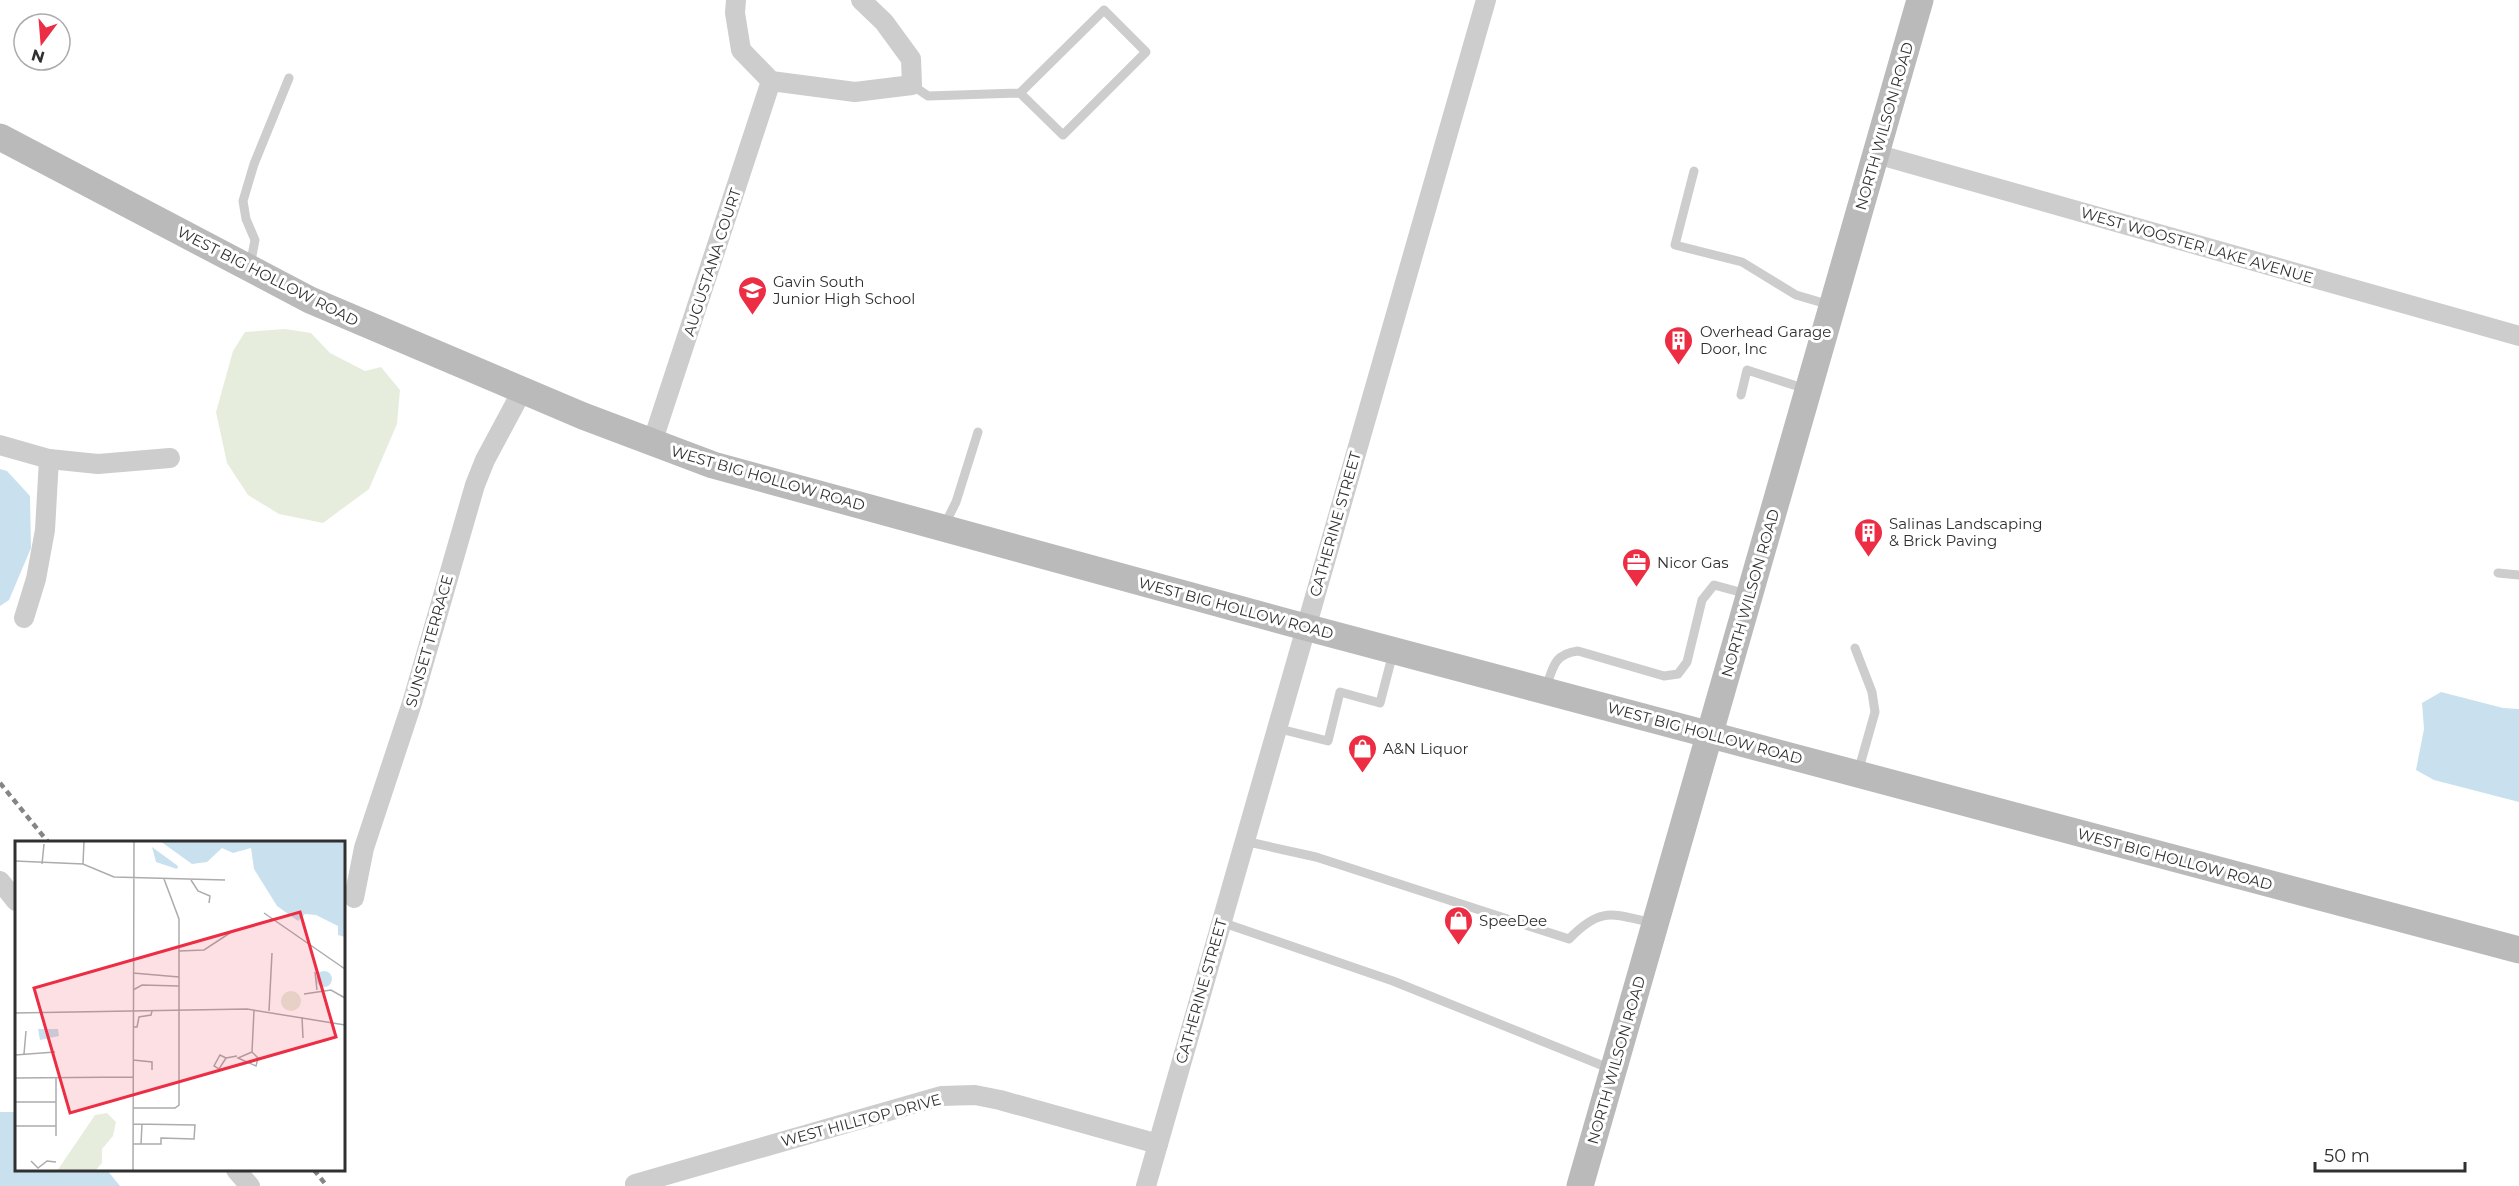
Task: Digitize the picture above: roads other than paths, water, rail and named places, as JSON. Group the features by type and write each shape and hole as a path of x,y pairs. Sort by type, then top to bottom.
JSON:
{"main road":[{"name":"NORTH WILSON ROAD","path":"1580,1186 1920,0"},
{"name":"WEST BIG HOLLOW ROAD","path":"0,137 310,300 522,391 713,465 1394,651 2519,950"}],"street":[{"path":"736,0 735,13 741,50 771,81 855,92 912,85 911,59 884,22 861,0"},
{"name":"CATHERINE STREET","path":"1146,1186 1486,0"},
{"name":"AUGUSTANA COURT","path":"652,443 771,81"},
{"name":"WEST WOOSTER LAKE AVENUE","path":"1876,154 2519,336"},
{"name":"SUNSET TERRACE","path":"354,898 364,848 409,713 475,485 485,460 522,391"},
{"path":"0,445 49,459 98,464 170,458"},
{"path":"24,618 36,579 45,530 49,459"},
{"path":"0,880 15,900"},
{"name":"WEST HILLTOP DRIVE","path":"635,1184 941,1096 975,1095 1000,1100 1158,1144"},
{"path":"237,1171 250,1186"}],"lane":[{"path":"912,85 928,96 1020,93 1104,10 1146,52 1063,135 1020,93"},
{"path":"250,269 255,240 246,219 243,201 254,164 289,78"},
{"path":"1694,171 1675,245 1742,262 1796,294 1832,306"},
{"path":"1741,395 1747,370 1808,390"},
{"path":"943,528 956,502 978,432"},
{"path":"2498,573 2519,575"},
{"path":"1545,691 1555,662 1565,652 1578,651 1664,676 1678,674 1686,662 1702,600 1714,585 1749,595"},
{"path":"1855,648 1872,692 1875,712 1858,774"},
{"path":"1276,728 1328,741 1340,692 1380,703 1394,651"},
{"path":"1244,841 1316,857 1569,939 1584,923 1598,916 1612,914 1655,924"},
{"path":"1221,922 1393,981 1613,1070"}],"water":[{"path":"0,469 7,471 30,496 31,548 9,600 0,606"},
{"path":"2441,692 2503,708 2519,709 2519,802 2434,780 2416,770 2424,729 2422,703"},
{"path":"0,1112 15,1112 15,1171 108,1171 120,1186 0,1186"}],"railway":[{"path":"0,783 47,841"},
{"path":"315,1171 327,1186"}],"place":[{"name":"Gavin South Junior High School","path":"752,316"},
{"name":"Overhead Garage Door, Inc","path":"1679,366"},
{"name":"Salinas Landscaping & Brick Paving","path":"1868,558"},
{"name":"Nicor Gas","path":"1636,588"},
{"name":"A&N Liquor","path":"1362,774"},
{"name":"SpeeDee","path":"1458,946"}]}
